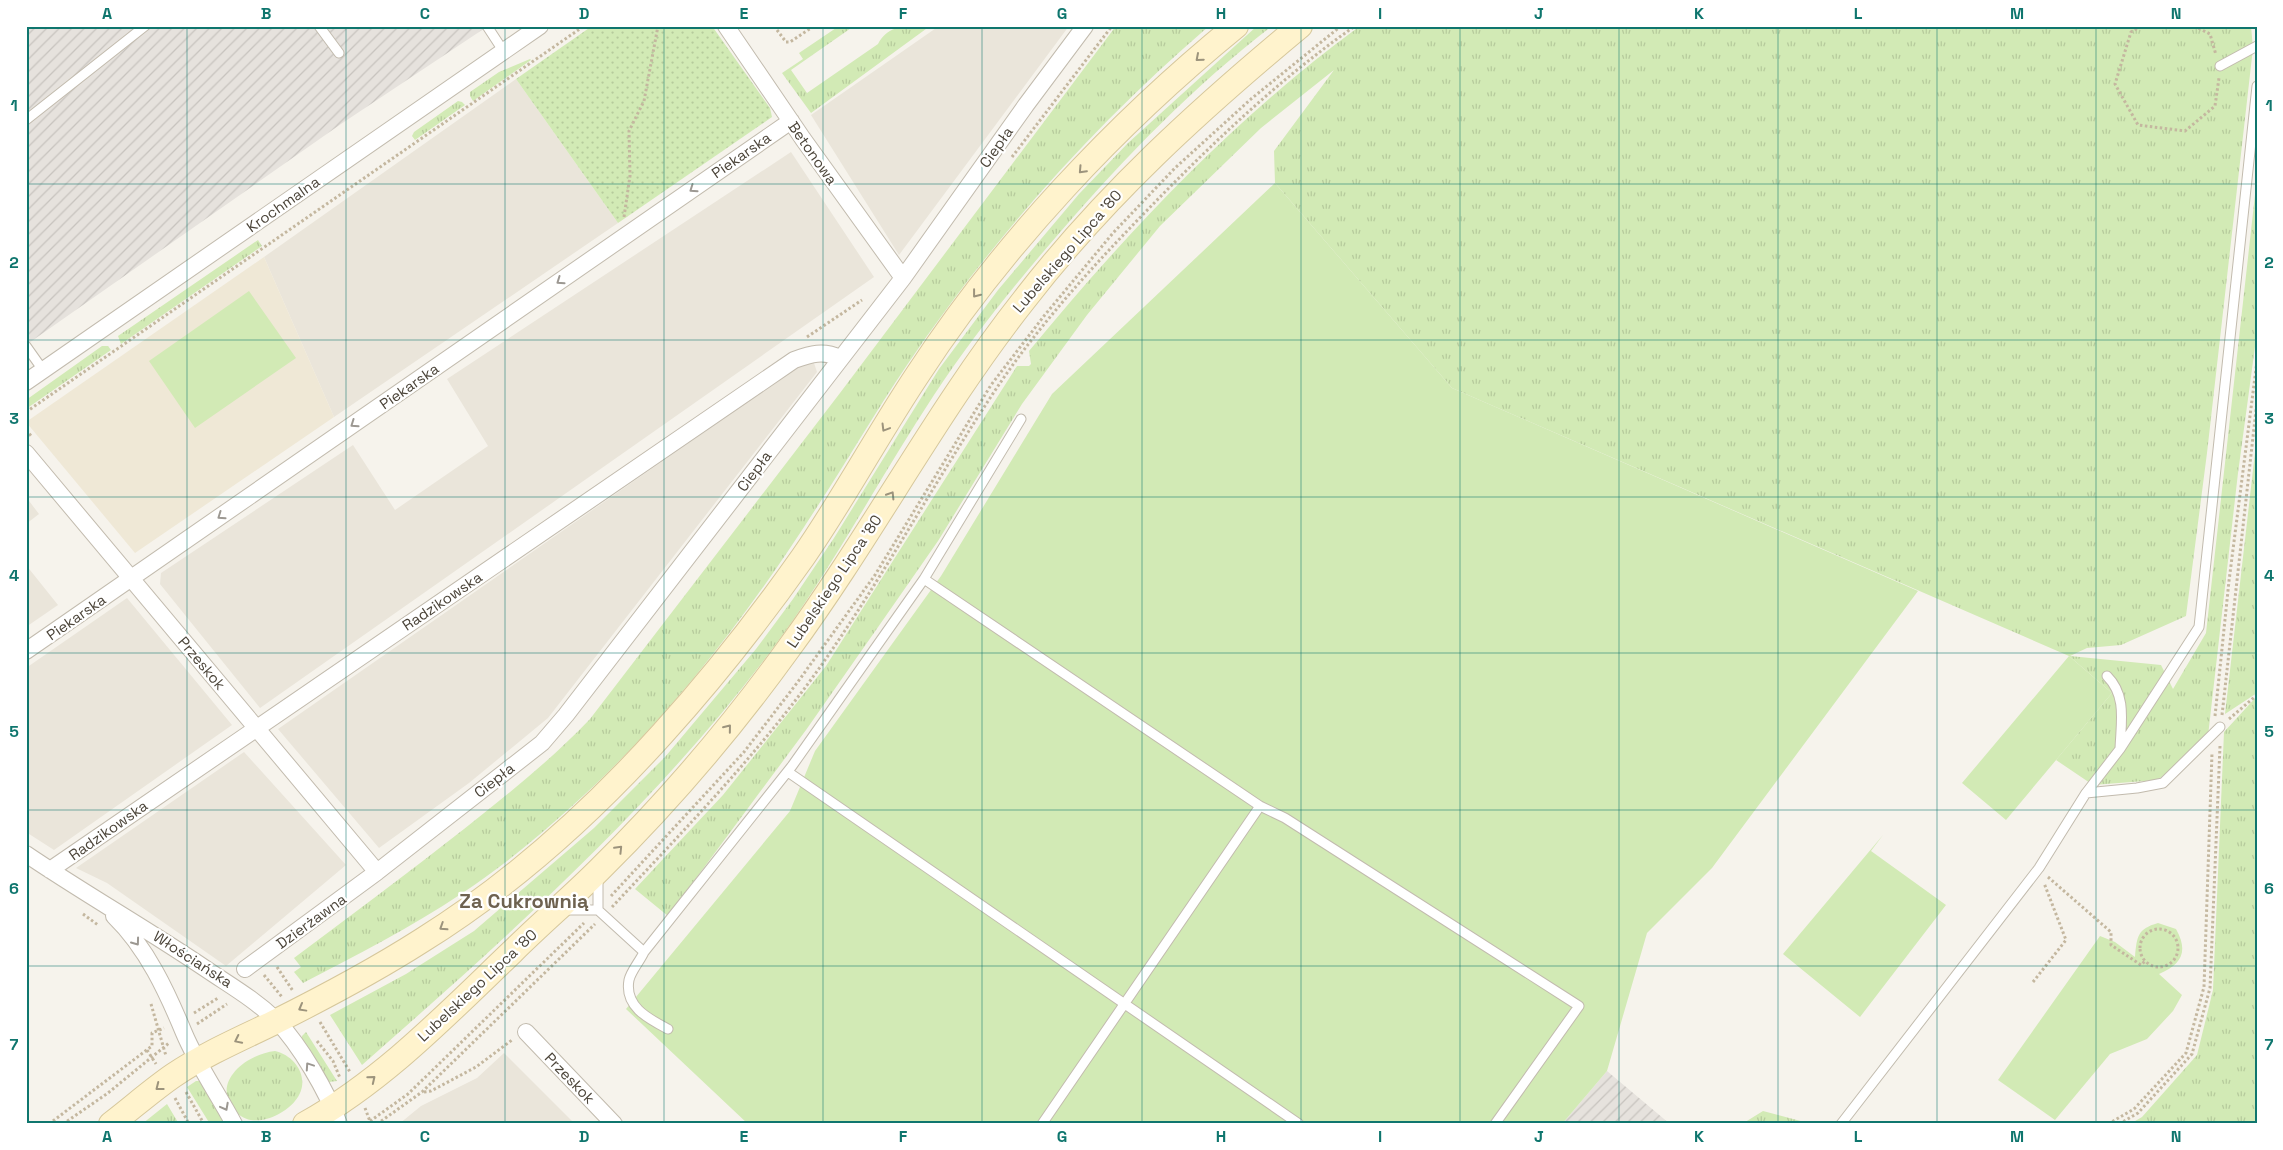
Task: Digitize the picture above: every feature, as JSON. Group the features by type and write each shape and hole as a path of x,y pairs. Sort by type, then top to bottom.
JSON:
{"main road":[{"path":"111,1124 175,1074 277,1021 420,942 474,906 538,855 613,786 664,732 733,650 802,558 918,373 1010,252 1056,197 1120,130 1171,81 1236,26"},
{"name":"Lubelskiego Lipca '80","path":"305,1124 336,1116 358,1091 405,1053 446,1016 600,869 664,802 728,728 790,647 864,538 928,435 1023,300 1088,222 1151,157 1229,85 1300,26"}],"street":[{"name":"Krochmalna","path":"26,382 540,26"},
{"name":"Betonowa","path":"726,26 903,278"},
{"name":"Ciepła","path":"376,872 542,742 560,722 903,278 1026,105 1085,26"},
{"name":"Piekarska","path":"26,651 791,121"},
{"name":"Radzikowska","path":"50,870 794,360 815,353 829,353 840,358"},
{"name":"Przeskok","path":"26,453 376,872"},
{"name":"Włościańska","path":"26,854 104,906 149,931 244,992 277,1021 312,1070 336,1116"},
{"name":"Dzierżawna","path":"245,969 376,872"},
{"name":"Włościańska","path":"104,906 123,924 142,951 234,1124"},
{"name":"Przeskok","path":"526,1032 614,1124"}],"lane":[{"path":"26,120 145,26"},
{"path":"319,26 338,53"},
{"path":"487,26 504,52"},
{"path":"2220,66 2257,46"},
{"path":"1841,1124 2038,868 2086,794 2120,749 2199,627 2257,86"},
{"path":"26,346 43,370"},
{"path":"668,1029 641,1014 630,999 629,980 644,952 788,772 924,579 1021,418"},
{"path":"924,579 1260,806 1285,818 1578,1006 1495,1124"},
{"path":"2107,676 2116,686 2120,701 2120,749"},
{"path":"2086,794 2163,783 2220,727"},
{"path":"788,772 1299,1124"},
{"path":"1042,1124 1260,806"},
{"path":"600,869 601,913"},
{"path":"556,910 601,913 644,952"}],"path":[{"path":"26,412 584,26"},
{"path":"623,225 630,176 629,130 644,102 658,26"},
{"path":"774,26 786,42 790,42 814,26"},
{"path":"378,1124 422,1092 601,913 754,752 824,662 889,564 997,388 1053,315 1117,240 1221,135 1355,26"},
{"path":"2141,26 2131,32 2115,84 2138,125 2185,132 2215,106"},
{"path":"806,338 869,296"},
{"path":"2108,1124 2134,1109 2186,1053 2204,987 2213,735 2230,571 2257,361"},
{"path":"2119,1124 2138,1113 2192,1054 2210,988 2220,727 2257,400"},
{"path":"2220,727 2257,695"},
{"path":"2038,868 2111,932 2111,945 2140,965 2145,961"},
{"path":"2033,982 2066,940 2038,868"},
{"path":"77,909 104,932"},
{"path":"2159,929 2171,933 2177,943 2176,955 2172,960 2168,964 2156,966 2145,961 2140,950 2143,937 2147,933 2159,929"},
{"path":"273,961 304,1006 323,1026 349,1070 371,1124"},
{"path":"52,1123 152,1046 152,1033 180,1022 235,987"},
{"path":"150,1002 163,1047 175,1074 204,1124"},
{"path":"422,1092 431,1091 476,1067 508,1042"}],"shaded area":[{"path":"26,26 488,26 341,124 26,345"},
{"path":"939,26 1069,26 899,255 811,115"},
{"path":"516,79 618,223 334,417 264,257"},
{"path":"791,152 874,277 260,708 160,584 161,573 353,445 395,510 488,446 447,379"},
{"path":"264,257 334,417 135,553 26,422"},
{"path":"812,357 817,372 548,718 469,783 379,848 278,729"},
{"path":"26,497 39,514 26,524"},
{"path":"26,565 58,605 26,627"},
{"path":"127,598 232,725 54,850 26,832 26,668"},
{"path":"244,752 346,865 226,966 107,883 76,868"},
{"path":"504,1053 575,1124 399,1124 421,1106 477,1078"},
{"path":"1607,1071 1670,1124 1562,1124"}],"green space":[{"path":"592,26 712,26 770,108 772,117 618,223 516,79"},
{"path":"839,26 854,26 791,70 807,93 878,44 888,32 901,27 930,26 811,113 782,73 803,59 799,53"},
{"path":"1116,26 1209,26 1125,103 1085,144 1010,228 974,273 907,365 791,547 763,587 734,627 673,703 606,774 558,819 504,864 422,918 303,983 294,972 301,967 294,958 497,803 545,763 590,719 840,393"},
{"path":"1257,26 1272,26 1216,72 1136,148 1062,230 995,311 934,395 809,596 764,660 719,716 624,822 573,872 469,970 362,1065 330,1015 406,974 474,931 594,828 665,757 756,649 793,599 834,538 939,369 998,290 1079,194 1128,143"},
{"path":"1360,26 2251,26 2253,48 2207,453 2186,616 2121,645 2087,648 2070,656 2161,665 2173,689 2206,633 2257,177 2257,332 2238,473 2208,736 2158,780 2093,785 2056,760 2112,693 2069,656 1452,388 1275,183 1274,151 1334,70 1261,128 1160,226 1087,315 1022,404 938,541 876,630 806,730 668,916 635,889 723,795 826,666 1017,366 1029,366 1031,364 1029,351 1066,306 1184,178 1269,99"},
{"path":"530,59 473,101 470,92 499,72"},
{"path":"458,101 465,105 415,140 412,136 414,132"},
{"path":"1275,183 1452,388 1918,591 1712,868 1647,933 1607,1071 1562,1124 748,1124 626,1009 790,811 815,751 941,576 1052,394"},
{"path":"258,240 262,246 121,344 118,336"},
{"path":"249,291 296,358 195,428 149,361"},
{"path":"102,346 108,346 111,350 26,409 26,400"},
{"path":"2257,435 2257,693 2225,714"},
{"path":"2069,656 2112,693 2006,820 1962,783"},
{"path":"2257,696 2257,1124 2130,1124 2142,1117 2197,1055 2213,990 2224,732"},
{"path":"1883,835 1871,851 1946,905 1860,1017 1783,954"},
{"path":"2158,923 2176,929 2180,937 2182,944 2181,957 2173,966 2159,974 2182,995 2173,1011 2147,1039 2110,1054 2055,1120 1998,1080 2100,936 2115,942 2135,957 2139,935 2146,928"},
{"path":"306,1032 337,1081 329,1082 302,1039"},
{"path":"275,1051 290,1058 300,1070 302,1085 300,1093 290,1106 276,1116 259,1120 244,1118 237,1113 229,1102 227,1092 229,1081 234,1072 243,1064 264,1053"},
{"path":"196,1081 200,1081 204,1085 225,1124 210,1124 187,1087"},
{"path":"167,1104 179,1124 142,1124"},
{"path":"1763,1111 1812,1124 1742,1124"}],"district":[{"name":"Za Cukrownią","path":"524,901"}]}
